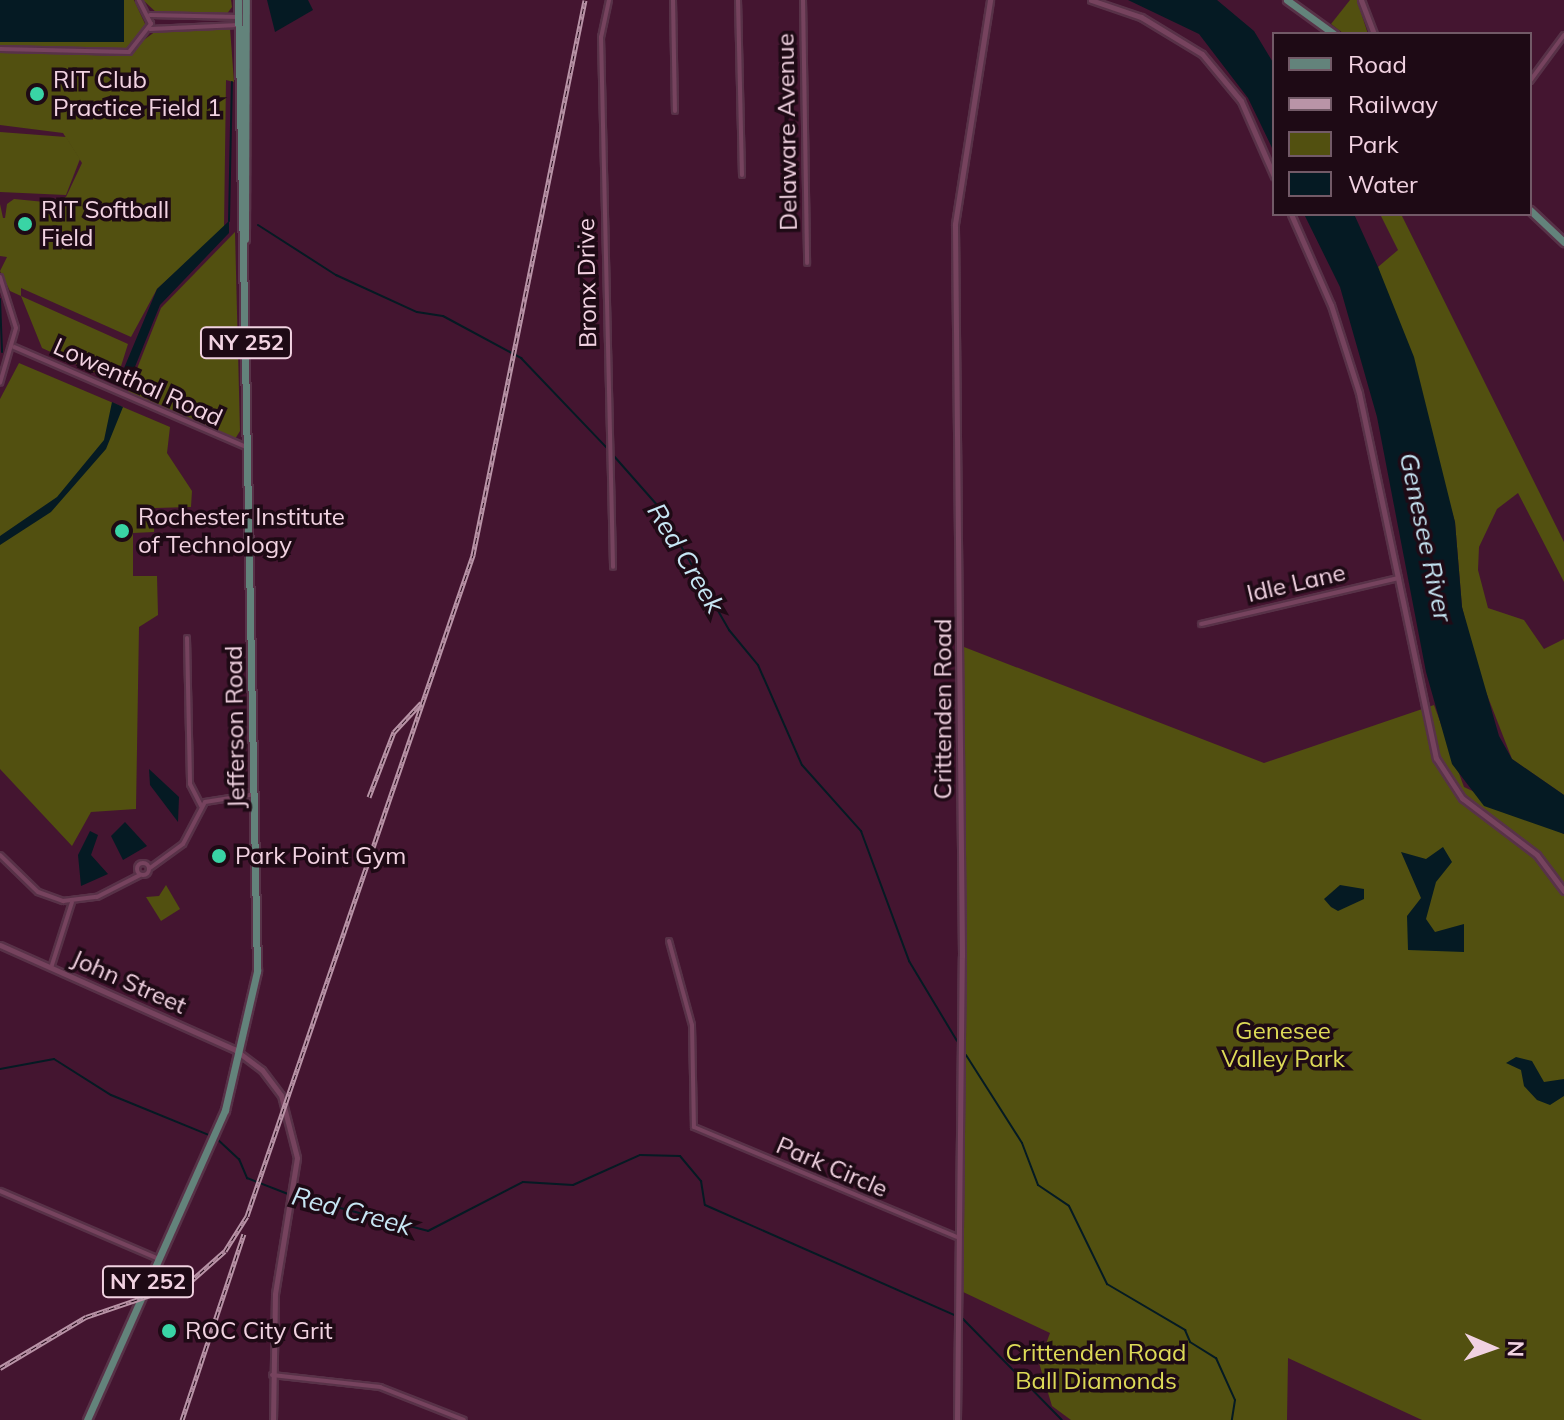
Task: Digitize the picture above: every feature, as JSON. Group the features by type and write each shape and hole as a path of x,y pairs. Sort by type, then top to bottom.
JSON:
{"main road":[{"name":"Jefferson Road","path":"87,1420 216,1131 242,1054 259,950 242,21 238,0"},
{"name":"Jefferson Road","path":"242,21 246,0"},
{"path":"1287,0 1331,32"},
{"path":"1532,212 1564,242"}],"street":[{"path":"0,49 120,54 138,46 150,29 150,15 139,0"},
{"name":"Bronx Drive","path":"609,0 601,37 613,567"},
{"path":"673,0 675,111"},
{"path":"738,0 742,175"},
{"name":"Delaware Avenue","path":"803,0 807,263"},
{"name":"Crittenden Road","path":"957,1420 962,805 955,224 990,0"},
{"path":"1091,0 1162,27 1216,67 1241,101 1272,171"},
{"path":"1361,0 1372,32"},
{"path":"150,15 242,21"},
{"path":"150,29 242,21"},
{"path":"1532,78 1564,35"},
{"path":"1292,216 1331,305 1359,393 1399,578 1422,705 1436,758 1457,793 1537,855 1564,891"},
{"path":"0,277 15,315 14,347 0,383"},
{"name":"Lowenthal Road","path":"14,347 248,447"},
{"name":"Idle Lane","path":"1201,624 1399,578"},
{"path":"187,638 190,784 201,806"},
{"path":"0,855 38,892 72,902 97,897 183,844 201,806 220,795 257,794"},
{"path":"137,874 150,865"},
{"path":"51,968 72,902"},
{"name":"Park Circle","path":"669,941 692,1025 694,1127 957,1237"},
{"name":"John Street","path":"0,945 242,1054 267,1075 288,1108 296,1143 294,1183 275,1294 273,1420"},
{"path":"0,1191 159,1259"},
{"path":"272,1375 380,1387 464,1420"}],"green space":[{"path":"0,0 134,0 147,28 126,49 0,46"},
{"path":"143,0 231,0 232,7 226,15 159,15"},
{"path":"1350,0 1357,0 1367,32 1341,32 1331,24"},
{"path":"230,28 234,82 226,80 224,228 157,289 131,337 21,288 21,296 10,291 0,271 7,257 0,256 0,204 5,218 7,204 14,199 45,202 66,197 82,163 63,133 0,125 0,52 122,56 156,31"},
{"path":"0,132 66,137 80,159 66,195 0,192"},
{"path":"1381,216 1402,216 1564,542 1564,582 1518,493 1497,509 1479,547 1478,570 1488,608 1524,620 1544,649 1564,639 1564,795 1512,759 1477,669 1462,607 1455,522 1378,267 1398,250"},
{"path":"235,232 240,431 235,439 127,394 161,308"},
{"path":"21,296 128,344 116,382 42,348"},
{"path":"19,363 170,427 167,453 192,491 191,507 155,508 154,532 133,533 133,576 157,576 158,615 139,627 136,809 91,812 72,846 0,769 0,399"},
{"name":"Genesee Valley Park","path":"964,647 1264,763 1434,705 1464,787 1564,834 1564,1420 1422,1420 1288,1358 1287,1420 1071,1420 1052,1406 1039,1363 1050,1333 961,1291"},
{"path":"166,885 180,909 161,921 146,897 159,896"}],"water":[{"path":"0,0 124,0 124,42 0,42"},
{"path":"267,0 308,0 313,10 275,32"},
{"path":"1128,0 1217,0 1254,31 1272,61 1272,148 1248,98 1199,34"},
{"name":"Genesee River","path":"1305,216 1355,216 1378,267 1414,357 1455,522 1462,607 1499,736 1512,759 1564,795 1564,834 1484,806 1452,764 1426,672 1377,417 1340,287"},
{"path":"229,221 229,233 160,305 126,389 117,385 157,289"},
{"path":"112,402 123,407 106,449 51,512 0,545 0,536 57,497 104,440"},
{"path":"149,769 179,797 178,822 150,785"},
{"path":"125,822 147,846 123,860 111,836"},
{"path":"90,831 98,835 91,855 108,874 81,886 78,855"},
{"path":"1443,847 1452,862 1436,882 1426,919 1435,932 1464,924 1464,952 1408,950 1407,916 1421,898 1401,852 1426,859"},
{"path":"1340,885 1364,889 1364,899 1338,911 1331,907 1324,899"},
{"path":"1516,1057 1532,1061 1544,1082 1564,1079 1564,1096 1550,1105 1537,1100 1524,1086 1521,1070 1506,1063"}],"waterway":[{"name":"Red Creek","path":"229,221 232,82"},
{"name":"Red Creek","path":"258,225 336,275 417,312 443,316 521,358 609,450"},
{"path":"0,299 2,352"},
{"name":"Red Creek","path":"613,455 658,506 729,630 758,665 802,765 861,831 909,961 957,1041"},
{"name":"Red Creek","path":"966,1055 1022,1143 1038,1185 1069,1206 1107,1284 1185,1330 1190,1342 1216,1358 1235,1400 1232,1420"},
{"name":"Red Creek","path":"0,1069 54,1059 111,1095 209,1135"},
{"name":"Red Creek","path":"215,1137 239,1159 247,1178 288,1194"},
{"name":"Red Creek","path":"294,1196 428,1231 523,1182 573,1185 640,1155 680,1156 701,1181 705,1205 963,1319 1062,1420"}],"railway":[{"path":"0,1368 86,1317 191,1281 225,1251 247,1216 473,555 585,0"},
{"path":"369,797 394,732 421,703"},
{"path":"182,1420 244,1234"}],"place":[{"name":"RIT Club Practice Field 1","path":"37,94"},
{"name":"RIT Softball Field","path":"25,224"},
{"name":"Rochester Institute of Technology","path":"122,531"},
{"name":"Park Point Gym","path":"219,856"},
{"name":"ROC City Grit","path":"169,1331"}],"park label":[{"name":"Crittenden Road Ball Diamonds","path":"1096,1367"}]}
